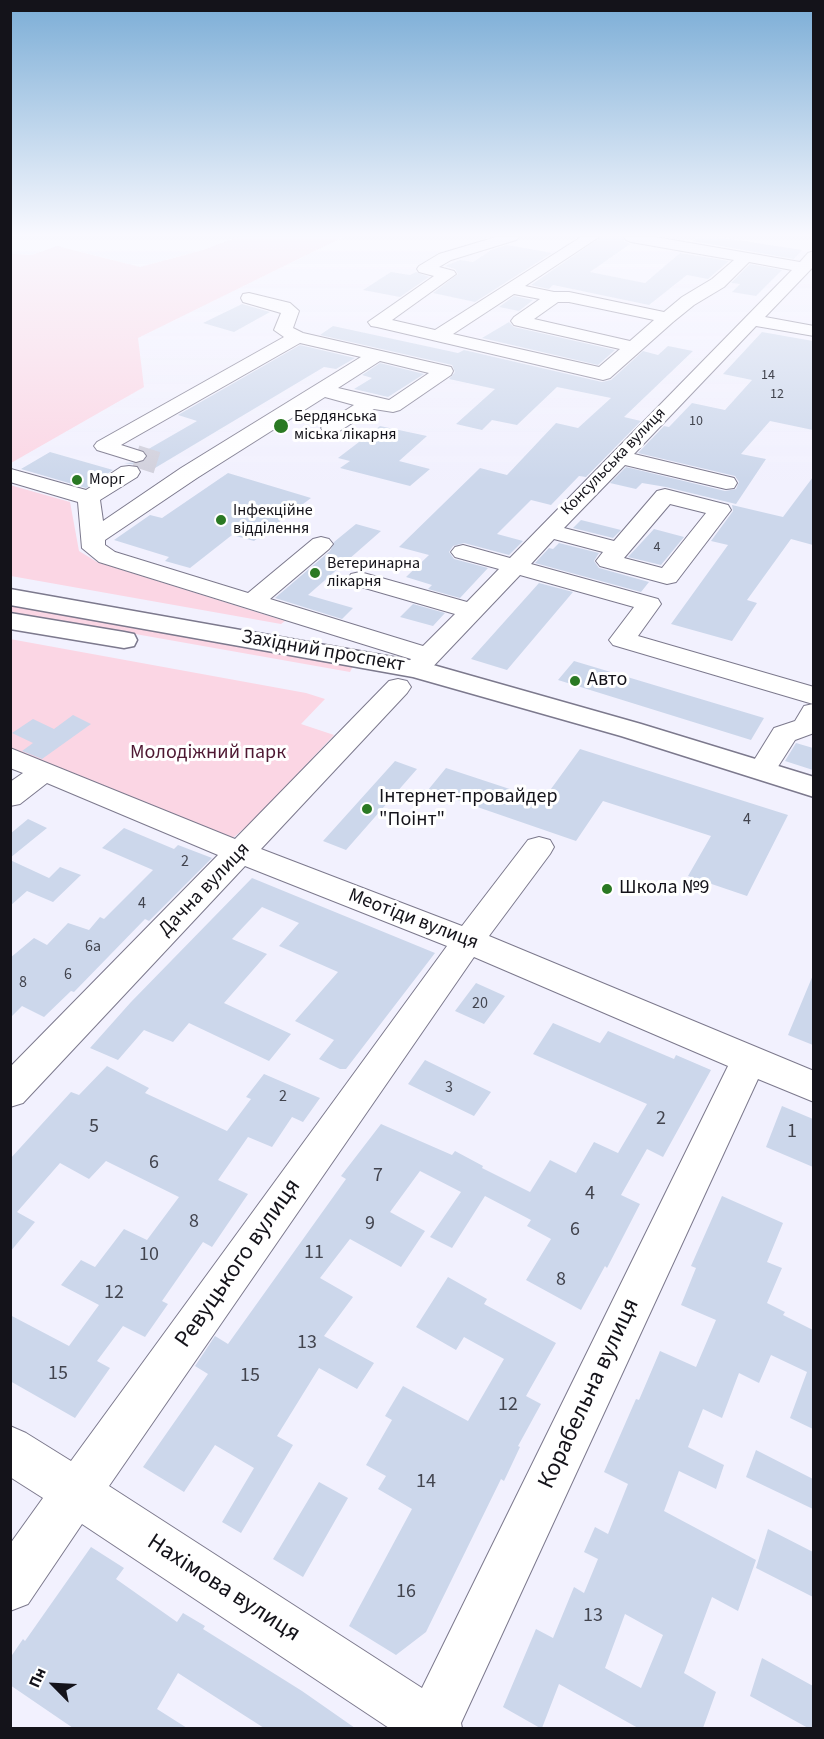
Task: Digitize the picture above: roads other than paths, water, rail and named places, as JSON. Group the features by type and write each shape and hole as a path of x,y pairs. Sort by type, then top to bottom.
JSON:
{"main road":[{"name":"Західний проспект","path":"10,597 414,671 631,730 813,787"},
{"name":"Західний проспект","path":"10,621 414,671"}],"street":[{"path":"287,318 283,330 297,337 444,371"},
{"path":"383,318 377,322 603,374 667,318"},
{"path":"438,336 465,318"},
{"path":"524,318 520,321 634,347"},
{"path":"752,320 813,331"},
{"name":"Консульська вулиця","path":"414,671 752,320"},
{"path":"89,498 132,464 104,446 297,337"},
{"path":"322,390 370,403 393,406 482,345"},
{"path":"93,537 189,473 378,355"},
{"path":"331,428 370,403"},
{"path":"626,451 703,460"},
{"path":"626,451 726,483"},
{"path":"161,464 189,473"},
{"path":"11,475 89,498"},
{"path":"89,498 94,548 107,557 251,603 414,671"},
{"path":"548,531 619,549"},
{"path":"251,603 321,544"},
{"path":"463,552 649,603 622,640 813,696"},
{"path":"360,579 471,611"},
{"name":"Дачна вулиця","path":"10,1092 414,671"},
{"path":"762,771 784,734 805,727 813,712"},
{"name":"Меотіди вулиця","path":"10,757 241,853 468,941 813,1087"},
{"path":"10,797 45,771"},
{"name":"Ревуцького вулиця","path":"10,1586 468,941 539,847"},
{"name":"Корабельна вулиця","path":"433,1728 749,1060"},
{"name":"Нахімова вулиця","path":"10,1449 433,1728"}],"tunnel":[{"path":"136,456 161,464"}],"place":[{"name":"Бердянська міська лікарня","path":"281,426"},
{"name":"Морг","path":"77,480"},
{"name":"Інфекційне відділення","path":"221,520"},
{"name":"Ветеринарна лікарня","path":"315,573"},
{"name":"Авто","path":"575,681"},
{"name":"Інтернет-провайдер \"Поінт\"","path":"367,809"},
{"name":"Школа №9","path":"607,889"}],"park label":[{"name":"Молодіжний парк","path":"208,754"}]}
